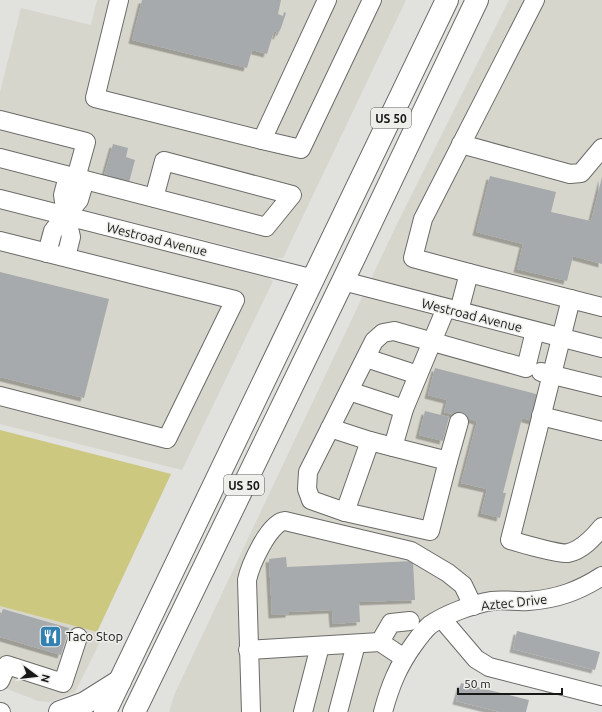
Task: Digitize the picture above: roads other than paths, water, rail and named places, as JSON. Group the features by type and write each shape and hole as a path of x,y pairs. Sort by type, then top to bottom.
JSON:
{"highway":[{"name":"US 50","path":"105,712 447,0"},
{"name":"US 50","path":"134,712 343,281 477,0"},
{"path":"60,712 85,703 120,681"},
{"path":"145,690 148,712"}],"street":[{"path":"120,0 94,98 301,149 372,0"},
{"path":"262,140 327,0"},
{"path":"535,0 460,144 423,219 413,258 602,307"},
{"path":"0,120 86,142 76,178 63,195 71,237 66,258"},
{"path":"460,144 570,174 580,173 602,148"},
{"path":"0,158 76,178 266,227 292,195 164,161 154,198"},
{"name":"Westroad Avenue","path":"0,199 314,279"},
{"path":"47,253 53,231 66,215"},
{"path":"0,241 235,300 167,439 0,396"},
{"path":"393,447 404,408 432,341 453,310 468,273"},
{"name":"Westroad Avenue","path":"343,281 602,348"},
{"path":"571,299 510,540 567,554 581,548 602,528"},
{"path":"459,422 430,531 345,512 311,500 307,489 308,472 374,341 383,333 394,331 526,368 602,387"},
{"path":"526,368 535,331"},
{"path":"366,358 418,375"},
{"path":"349,391 404,408"},
{"path":"541,416 602,431"},
{"path":"330,428 370,441 448,461"},
{"path":"345,512 370,441"},
{"path":"251,712 247,580 249,569 256,554 269,534 278,523 282,521 328,530 411,551 448,572 463,585 473,606"},
{"name":"Aztec Drive","path":"383,712 396,672 404,658 430,625 442,618 473,606 492,601 528,601 550,599 586,587 602,576"},
{"path":"442,618 469,652 476,659 489,667 602,696"},
{"path":"380,642 391,623 410,621"},
{"path":"2,670 63,683 78,637"},
{"path":"248,650 380,642 404,658"},
{"path":"338,712 356,644"},
{"path":"303,712 320,646"}],"place":[{"name":"Taco Stop","path":"50,636"}]}
